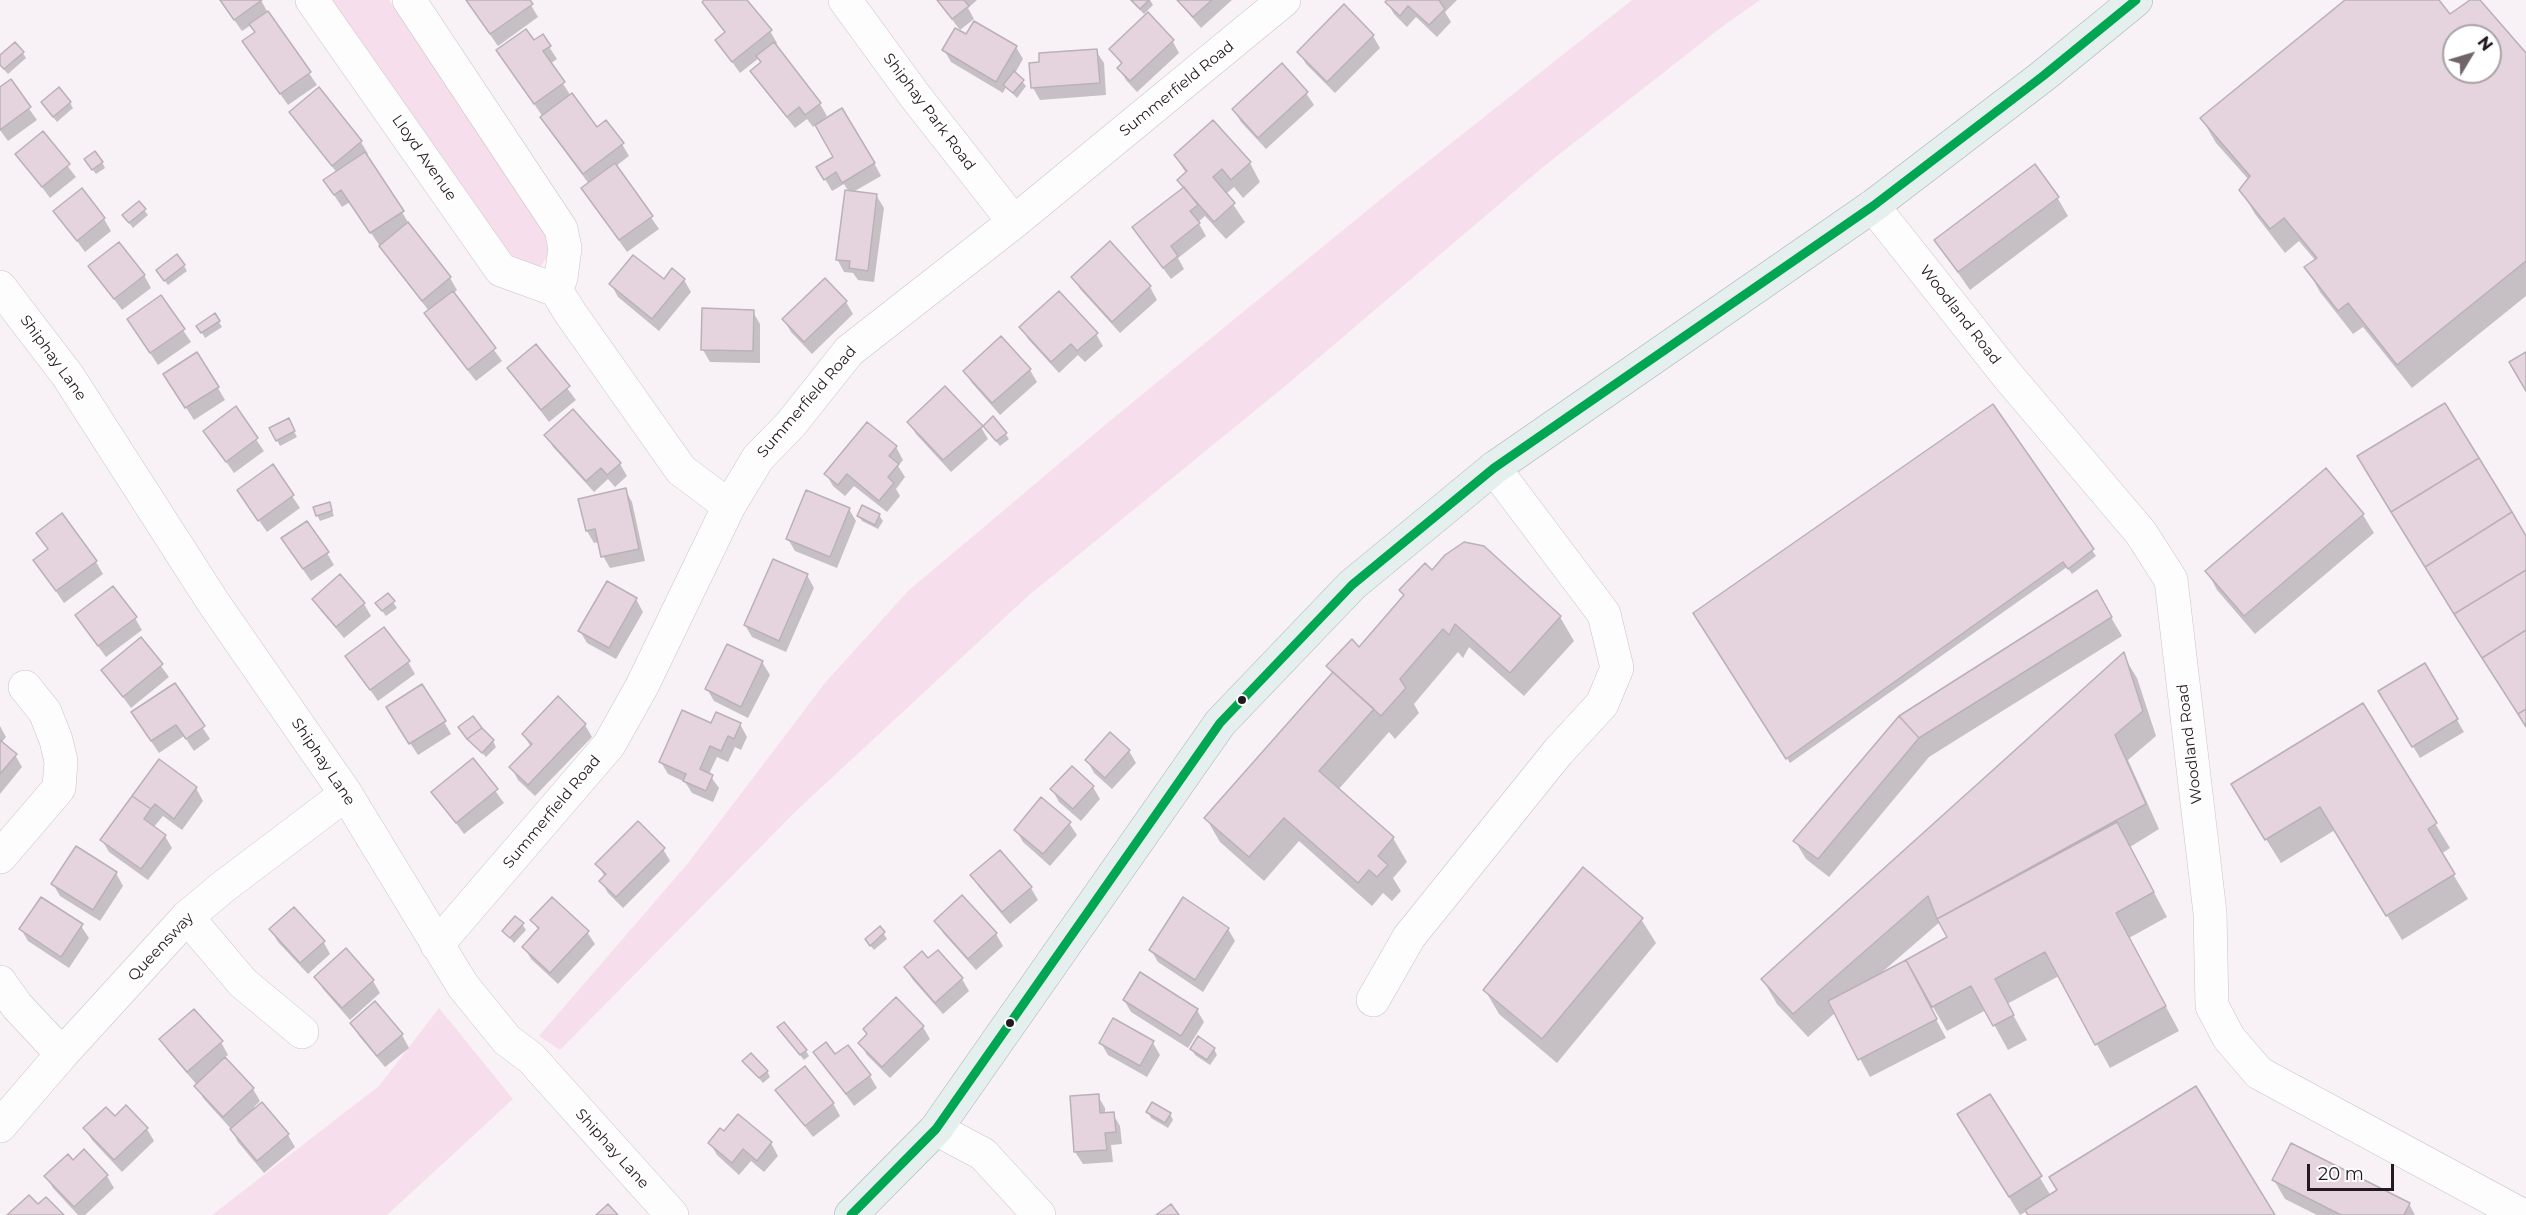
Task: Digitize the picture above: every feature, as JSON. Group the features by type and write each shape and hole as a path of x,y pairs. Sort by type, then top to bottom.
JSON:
{"main road":[{"path":"851,1215 936,1129 1220,723 1352,585 1494,468 1873,206 2043,76 2129,5"}],"street":[{"name":"Lloyd Avenue","path":"312,0 501,270 556,290"},
{"path":"409,0 561,229 565,248 561,278 556,290 681,470 729,506"},
{"name":"Shiphay Park Road","path":"845,0 915,96 1014,222"},
{"name":"Summerfield Road","path":"437,945 609,745 642,686 729,506 758,458 791,424 849,351 1014,222 1284,0"},
{"name":"Woodland Road","path":"1873,206 2007,375 2141,533 2171,580 2210,913 2212,1005 2229,1038 2259,1072 2522,1215"},
{"name":"Shiphay Lane","path":"0,287 68,376 213,602 346,794 437,945 470,995 507,1040 531,1058 672,1215"},
{"path":"1373,1000 1409,937 1558,752 1602,704 1617,668 1604,614 1494,468"},
{"path":"0,857 59,788 61,761 56,740 45,712 25,687"},
{"name":"Queensway","path":"0,1126 62,1054 187,917 346,794"},
{"path":"187,917 243,983 302,1032"},
{"path":"0,982 17,1006 62,1054"},
{"path":"936,1129 983,1154 1039,1215"}],"shaded area":[{"path":"319,0 389,0 507,172 546,236 549,254 541,266 526,275 504,272"},
{"path":"1632,0 1760,0 1723,26 1543,167 1290,382 1028,596 797,810 560,1050 539,1036 689,862 825,683 908,591 1105,425 1397,186"},
{"path":"439,1008 513,1099 387,1215 212,1215 379,1086"}],"building":[{"path":"220,0 262,0 234,20"},
{"path":"466,0 530,0 533,4 490,34"},
{"path":"704,0 747,0 772,30 732,62 715,40 725,32 702,2"},
{"path":"937,0 964,0 969,6 952,19"},
{"path":"1131,0 1149,0 1140,9"},
{"path":"1177,0 1212,0 1193,17"},
{"path":"1387,0 1439,0 1445,9 1429,25 1408,6 1400,16 1385,2"},
{"path":"2345,0 2439,0 2450,14 2470,0 2480,0 2501,24 2442,24 2442,84 2502,84 2502,25 2526,53 2526,261 2397,365 2348,303 2338,311 2304,267 2317,258 2284,218 2270,229 2239,190 2250,176 2200,118"},
{"path":"1344,4 1374,35 1327,82 1297,52"},
{"path":"268,11 311,72 280,94 242,41 255,32 249,24"},
{"path":"1148,12 1174,40 1130,81 1117,68 1122,63 1109,49"},
{"path":"974,21 1017,46 996,82 942,50 955,28 966,34"},
{"path":"526,29 534,40 543,34 551,46 543,51 565,82 534,104 496,50"},
{"path":"15,42 24,52 4,69 0,65 0,55"},
{"path":"774,42 821,103 805,115 799,107 787,117 750,71 761,62 756,56"},
{"path":"1097,49 1100,83 1031,88 1029,63 1039,62 1039,53"},
{"path":"1282,63 1308,92 1258,138 1232,109"},
{"path":"1014,71 1024,80 1013,93 1003,85"},
{"path":"11,79 31,107 0,130 0,87"},
{"path":"59,87 71,102 53,117 41,102"},
{"path":"319,87 362,141 332,166 289,112"},
{"path":"572,93 597,127 606,120 624,143 583,174 540,117"},
{"path":"842,108 875,163 842,183 836,172 824,180 816,167 833,157 815,125"},
{"path":"1213,120 1251,162 1231,180 1222,169 1213,177 1235,203 1214,222 1177,180 1187,171 1174,155"},
{"path":"43,131 70,164 42,187 15,154"},
{"path":"95,151 103,162 92,170 84,159"},
{"path":"365,152 404,211 370,233 341,190 334,195 323,180"},
{"path":"615,163 653,216 619,240 581,188"},
{"path":"2035,164 2059,197 1958,272 1934,240"},
{"path":"1184,187 1198,205 1190,211 1200,223 1171,246 1178,256 1163,268 1132,227"},
{"path":"82,188 105,218 77,241 53,211"},
{"path":"845,190 877,194 868,271 849,268 850,261 836,260"},
{"path":"139,201 146,209 129,223 122,215"},
{"path":"408,222 451,277 422,301 379,246"},
{"path":"1110,241 1151,286 1112,322 1071,277"},
{"path":"119,242 145,275 114,299 88,266"},
{"path":"177,254 185,265 164,281 156,270"},
{"path":"633,255 664,279 672,268 685,279 652,319 609,284"},
{"path":"825,278 847,301 804,342 782,319"},
{"path":"453,291 496,348 468,370 424,313"},
{"path":"1059,291 1098,333 1077,351 1071,344 1051,362 1019,327"},
{"path":"161,295 185,329 150,353 127,319"},
{"path":"702,308 754,310 753,351 701,350"},
{"path":"215,313 220,321 201,333 196,326"},
{"path":"1001,336 1031,369 992,403 963,371"},
{"path":"536,344 570,386 541,410 507,368"},
{"path":"197,352 219,387 185,408 163,374"},
{"path":"2526,352 2526,391 2509,362"},
{"path":"945,386 983,426 943,460 907,422"},
{"path":"2445,403 2479,458 2391,512 2357,456"},
{"path":"1993,404 2094,549 2068,569 2063,562 1786,759 1693,613"},
{"path":"236,406 258,438 226,462 203,431"},
{"path":"573,409 621,463 607,475 601,468 586,481 544,435"},
{"path":"993,416 1007,433 996,441 983,426"},
{"path":"289,418 295,431 276,441 269,428"},
{"path":"867,422 897,446 889,456 899,464 888,477 894,483 879,501 847,474 838,485 824,474"},
{"path":"2479,458 2512,512 2425,567 2391,512"},
{"path":"273,464 294,495 258,521 237,490"},
{"path":"2326,468 2364,514 2244,616 2205,571"},
{"path":"626,488 639,549 601,557 595,529 586,531 578,499"},
{"path":"806,490 850,508 830,557 786,539"},
{"path":"330,502 332,511 316,516 313,507"},
{"path":"862,505 880,514 875,525 857,516"},
{"path":"2512,512 2526,536 2526,570 2454,614 2425,567"},
{"path":"62,513 97,561 56,591 33,560 48,549 36,533"},
{"path":"307,521 329,552 303,569 281,538"},
{"path":"1464,542 1484,546 1561,616 1510,673 1455,624 1449,635 1443,629 1400,679 1406,688 1381,716 1326,666 1352,639 1359,647 1404,595 1399,590 1425,563 1432,570 1445,555"},
{"path":"773,559 808,574 779,641 744,625"},
{"path":"2526,570 2526,630 2482,658 2454,614"},
{"path":"340,574 365,603 336,627 312,599"},
{"path":"607,581 637,598 609,648 578,631"},
{"path":"113,586 137,617 98,646 75,615"},
{"path":"2097,590 2112,617 1919,738 1899,716"},
{"path":"388,593 395,601 382,611 375,603"},
{"path":"384,627 410,661 370,690 345,656"},
{"path":"2526,630 2526,709 2518,714 2482,658"},
{"path":"141,637 163,664 123,697 101,670"},
{"path":"727,644 763,661 741,707 705,689"},
{"path":"2124,652 2143,711 2115,735 2146,804 1937,919 1928,896 1793,1014 1761,979"},
{"path":"2425,663 2458,719 2412,747 2378,691"},
{"path":"1333,672 1374,709 1319,771 1394,837 1378,856 1388,865 1377,877 1369,870 1358,883 1284,818 1249,857 1204,818"},
{"path":"175,683 205,726 186,739 176,725 151,741 131,712"},
{"path":"422,684 446,721 409,744 386,707"},
{"path":"558,696 586,724 528,785 509,767 532,744 522,734"},
{"path":"2363,703 2437,823 2428,829 2455,874 2386,916 2320,807 2265,840 2231,784"},
{"path":"2526,709 2526,727 2518,714"},
{"path":"682,710 711,723 716,712 741,723 734,739 728,736 721,751 710,746 700,769 713,775 706,791 683,781 686,774 659,762"},
{"path":"473,716 482,728 467,739 458,727"},
{"path":"1899,716 1919,738 1818,859 1793,841"},
{"path":"482,728 494,740 482,753 467,739"},
{"path":"1110,732 1130,750 1105,778 1085,760"},
{"path":"0,740 17,754 0,774"},
{"path":"473,758 498,789 456,823 431,792"},
{"path":"159,759 197,787 174,819 155,804 151,809 132,796"},
{"path":"1072,766 1094,786 1073,809 1050,789"},
{"path":"132,796 151,809 144,819 166,835 141,869 100,840"},
{"path":"1041,797 1071,822 1043,854 1014,830"},
{"path":"638,821 665,848 616,897 599,881 606,874 595,864"},
{"path":"2117,822 2154,892 2116,913 2166,1006 2095,1045 2045,952 1995,979 2014,1015 1993,1026 1971,986 1932,1007 1906,960 1947,937 1937,919"},
{"path":"76,846 117,872 93,910 51,884"},
{"path":"1000,850 1032,887 1002,912 970,875"},
{"path":"1583,867 1643,918 1542,1039 1483,990"},
{"path":"962,895 997,933 968,959 934,921"},
{"path":"41,897 83,924 61,957 19,929"},
{"path":"552,897 589,931 550,973 522,947 539,928 530,920"},
{"path":"1183,897 1229,928 1195,980 1149,950"},
{"path":"294,907 325,941 300,963 269,929"},
{"path":"515,916 524,923 510,938 502,931"},
{"path":"880,926 885,932 870,946 865,939"},
{"path":"346,948 374,980 342,1008 314,977"},
{"path":"938,950 963,978 935,1003 904,967 922,951 928,958"},
{"path":"1906,960 1937,1019 1858,1060 1828,1001"},
{"path":"1140,972 1198,1009 1181,1036 1123,1000"},
{"path":"896,997 924,1026 882,1067 858,1043 867,1034 863,1029"},
{"path":"375,1001 403,1034 377,1056 350,1023"},
{"path":"194,1009 223,1041 187,1072 159,1039"},
{"path":"1113,1018 1154,1041 1140,1066 1099,1043"},
{"path":"784,1022 807,1050 800,1055 777,1027"},
{"path":"1198,1036 1215,1048 1207,1060 1190,1049"},
{"path":"826,1042 835,1054 848,1045 871,1075 846,1094 813,1052"},
{"path":"751,1053 768,1071 759,1078 742,1061"},
{"path":"225,1057 254,1088 223,1117 194,1086"},
{"path":"805,1066 834,1103 805,1126 775,1090"},
{"path":"2196,1086 2275,1215 2028,1215 2025,1210 2057,1190 2049,1177"},
{"path":"1099,1094 1100,1113 1114,1112 1116,1132 1105,1133 1107,1150 1074,1152 1070,1096"},
{"path":"1990,1094 2042,1176 2009,1197 1957,1114"},
{"path":"262,1102 289,1134 257,1161 230,1129"},
{"path":"1152,1102 1171,1113 1165,1123 1146,1112"},
{"path":"126,1105 148,1128 114,1160 83,1128 106,1107 115,1116"},
{"path":"738,1114 772,1142 757,1161 743,1149 732,1163 708,1143 720,1128 724,1131"},
{"path":"2291,1143 2410,1203 2404,1215 2341,1215 2272,1180"},
{"path":"84,1149 108,1175 74,1207 44,1176 68,1154 73,1160"},
{"path":"29,1195 38,1204 46,1197 64,1215 7,1215"},
{"path":"608,1204 618,1215 596,1215"},
{"path":"1171,1204 1179,1215 1156,1215"}],"transit line":[{"path":"851,1215 936,1129 1220,723 1352,585 1494,468 1873,206 2043,76 2136,0"}]}
